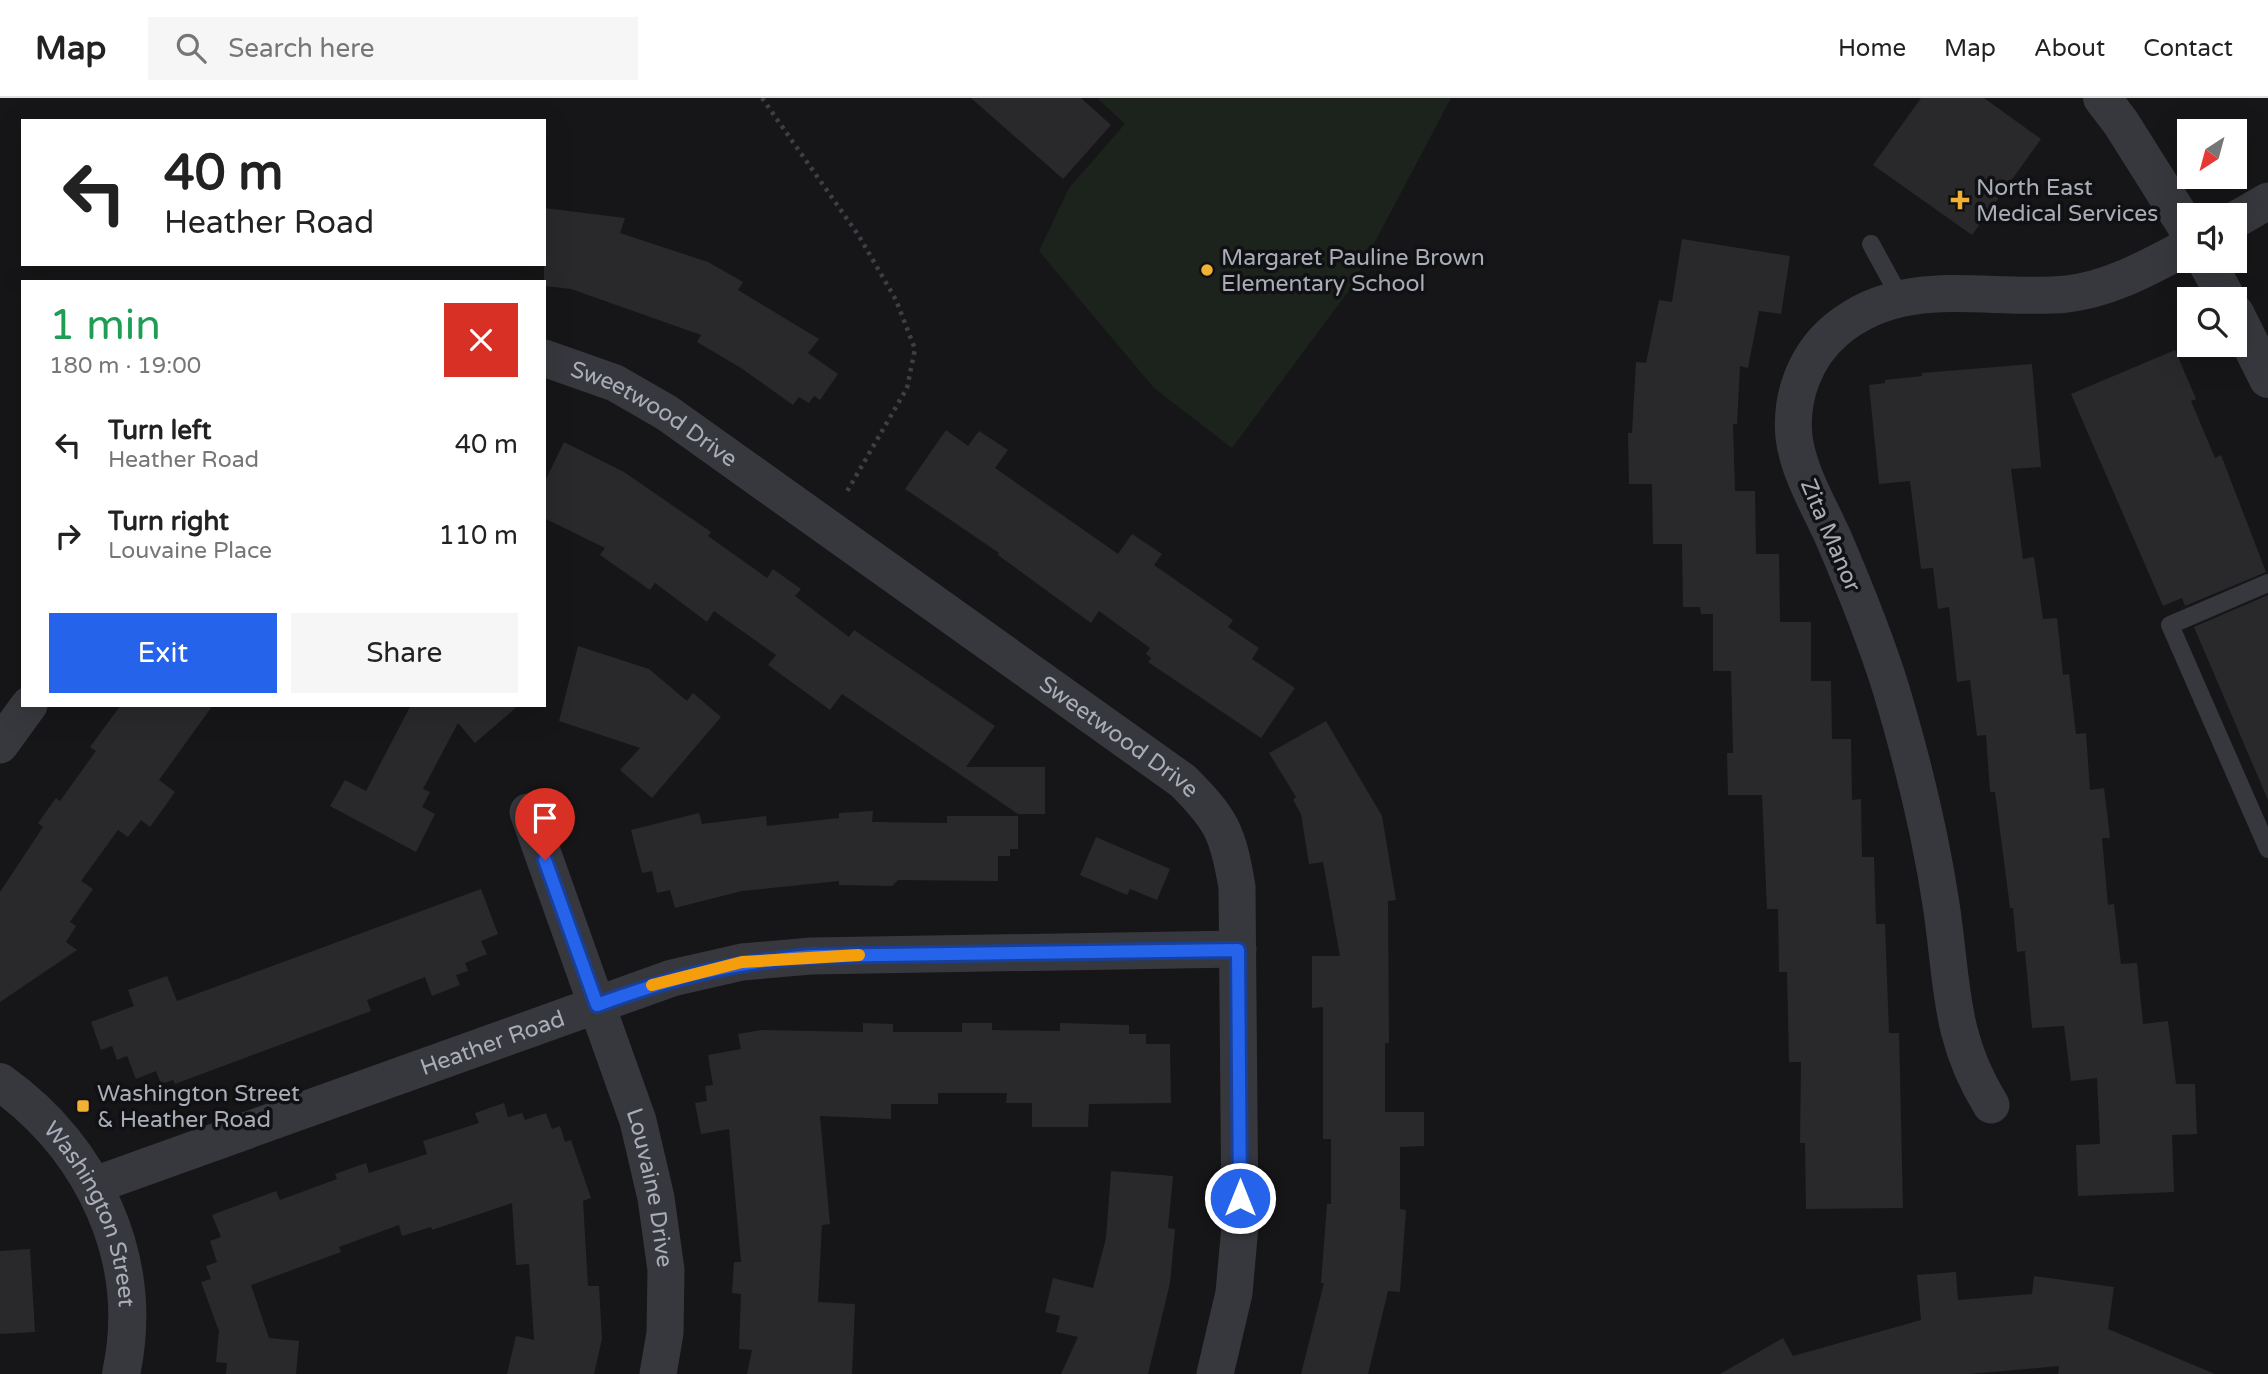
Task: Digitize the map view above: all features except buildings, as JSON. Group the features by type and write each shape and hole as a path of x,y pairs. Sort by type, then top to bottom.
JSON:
{"street":[{"path":"2102,98 2121,123 2177,212"},
{"path":"2247,213 2268,201"},
{"name":"Zita Manor","path":"1991,1105 1974,1078 1956,1024 1941,903 1923,808 1890,685 1848,572 1805,474 1795,441 1795,401 1800,380 1816,351 1836,330 1864,311 1900,297 1942,292 2067,294 2099,288 2177,252"},
{"path":"2247,337 2268,379"},
{"name":"Sweetwood Drive","path":"546,359 615,383 667,413 1183,781 1214,812 1230,848 1237,887 1240,1226 1234,1293 1215,1374"},
{"path":"0,745 28,707"},
{"name":"Louvaine Drive","path":"528,812 638,1121 656,1198 666,1270 665,1333 659,1374"},
{"name":"Heather Road","path":"95,1185 672,978 742,962 811,956 1238,950"},
{"name":"Washington Street","path":"0,1082 55,1132 95,1185 112,1226 123,1272 127,1321 121,1374"}],"lane":[{"path":"1871,244 1900,297"},
{"path":"2268,583 2170,625 2268,849"}],"path":[{"path":"762,98 859,236 896,300 915,349 907,388 860,473 825,525"}],"shaded area":[{"name":"Margaret Pauline Brown Elementary School","path":"1097,98 1451,98 1350,289 1232,448 1154,388 1039,251 1069,188 1125,124"}],"slow traffic":[{"path":"652,985 742,962 859,955"}],"place":[{"name":"North East Medical Services","path":"1960,200"},
{"name":"Margaret Pauline Brown Elementary School","path":"1207,270"},
{"name":"Washington Street & Heather Road","path":"83,1106"}],"route":[{"path":"545,860 597,1005 672,978 742,962 811,956 1238,950 1240,1198"}]}
